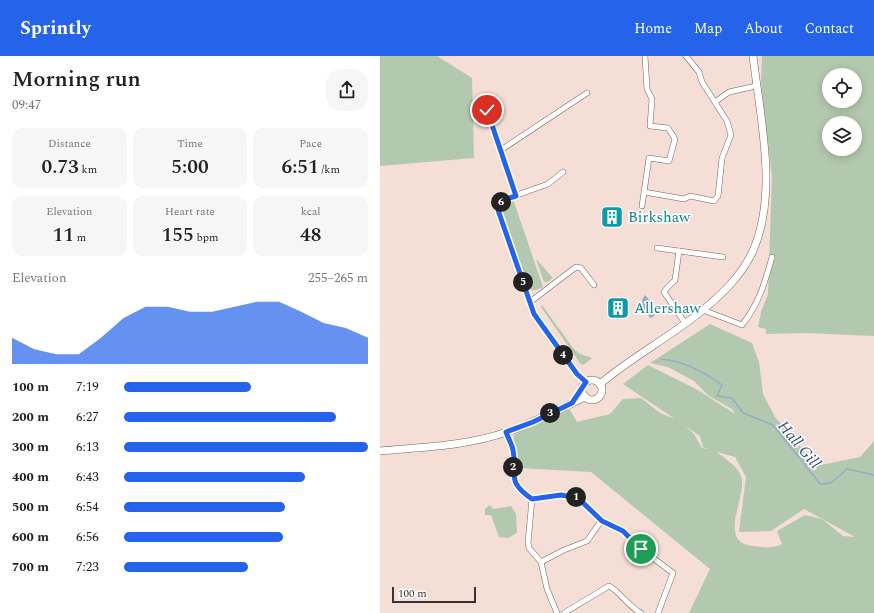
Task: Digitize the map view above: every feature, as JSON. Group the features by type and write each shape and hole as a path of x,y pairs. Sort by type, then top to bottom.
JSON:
{"main road":[{"path":"600,384 703,310 738,275 751,254 762,224 766,177 753,56"},
{"path":"572,403 584,385 595,380 600,384 602,391 599,396 591,400 585,397"},
{"path":"584,385 585,397"},
{"path":"380,452 445,446 506,432 533,422 585,397"}],"street":[{"path":"642,206 649,158 669,161 675,139 668,128 650,126 652,99 647,89 645,56"},
{"path":"644,192 684,199 690,196 714,201 718,196 722,158 731,135 727,121 702,82 699,72 686,56"},
{"path":"715,102 729,92 756,86"},
{"path":"501,150 587,93"},
{"path":"483,97 516,196"},
{"path":"563,172 548,184 503,200 499,204 498,210 534,314 584,385"},
{"path":"657,248 723,257"},
{"path":"679,251 675,280 664,292 685,323"},
{"path":"703,310 742,324 749,316 762,291 772,257"},
{"path":"530,302 576,267 581,268 594,286"},
{"path":"506,432 513,449 514,481 522,492 532,499 572,495 583,502 602,521 623,531 641,549 673,573 658,613"},
{"path":"532,499 527,539 529,548 541,562 547,589 557,613"},
{"path":"541,562 564,550 587,541 602,521"},
{"path":"564,613 609,586 613,587 629,605 641,613"}],"green space":[{"path":"380,56 437,56 472,78 474,158 380,166"},
{"path":"762,56 874,56 874,336 806,333 766,334 766,329 758,327 761,312 768,294 772,177 761,82"},
{"path":"513,199 543,287 533,291 528,287 502,210 503,203"},
{"path":"536,259 553,278 547,282 544,282"},
{"path":"542,305 573,348 580,354 592,358 583,365 580,363 541,307"},
{"path":"710,324 752,343 759,362 763,394 775,417 813,462 806,468 860,457 874,441 874,613 689,613 710,569 591,472 519,468 513,437 515,434 562,409 570,410 577,422 610,414 623,399 641,398 660,413 675,419 623,384 648,365 698,390 735,414 732,409 709,396 694,381 668,367 650,363","holes":["685,426 700,436 703,447 708,449 702,448 694,434","717,452 735,457 746,477 739,532 771,531 804,509 855,537 843,536 822,519 805,515 777,531 782,544 775,547 768,547 752,546 742,543 737,537 735,528 735,518 742,487 742,479 738,470"]},
{"path":"490,505 493,509 511,506 516,514 517,533 508,538 499,537 491,515 485,515 485,509"}],"water":[{"path":"645,295 656,313 650,318 644,308 642,300"}],"waterway":[{"name":"Hall Gill","path":"661,359 677,362 708,376 722,385 717,396 732,398 743,413 773,425 820,484 831,483 847,469 874,475"}],"place":[{"name":"Birkshaw","path":"612,217"},
{"name":"Allershaw","path":"618,308"}],"route":[{"path":"487,110 516,196 503,200 499,204 498,210 534,314 577,374 586,382 572,403 533,422 506,432 513,449 514,481 522,492 532,499 561,495 572,495 578,498 602,521 623,531 641,549"}]}
